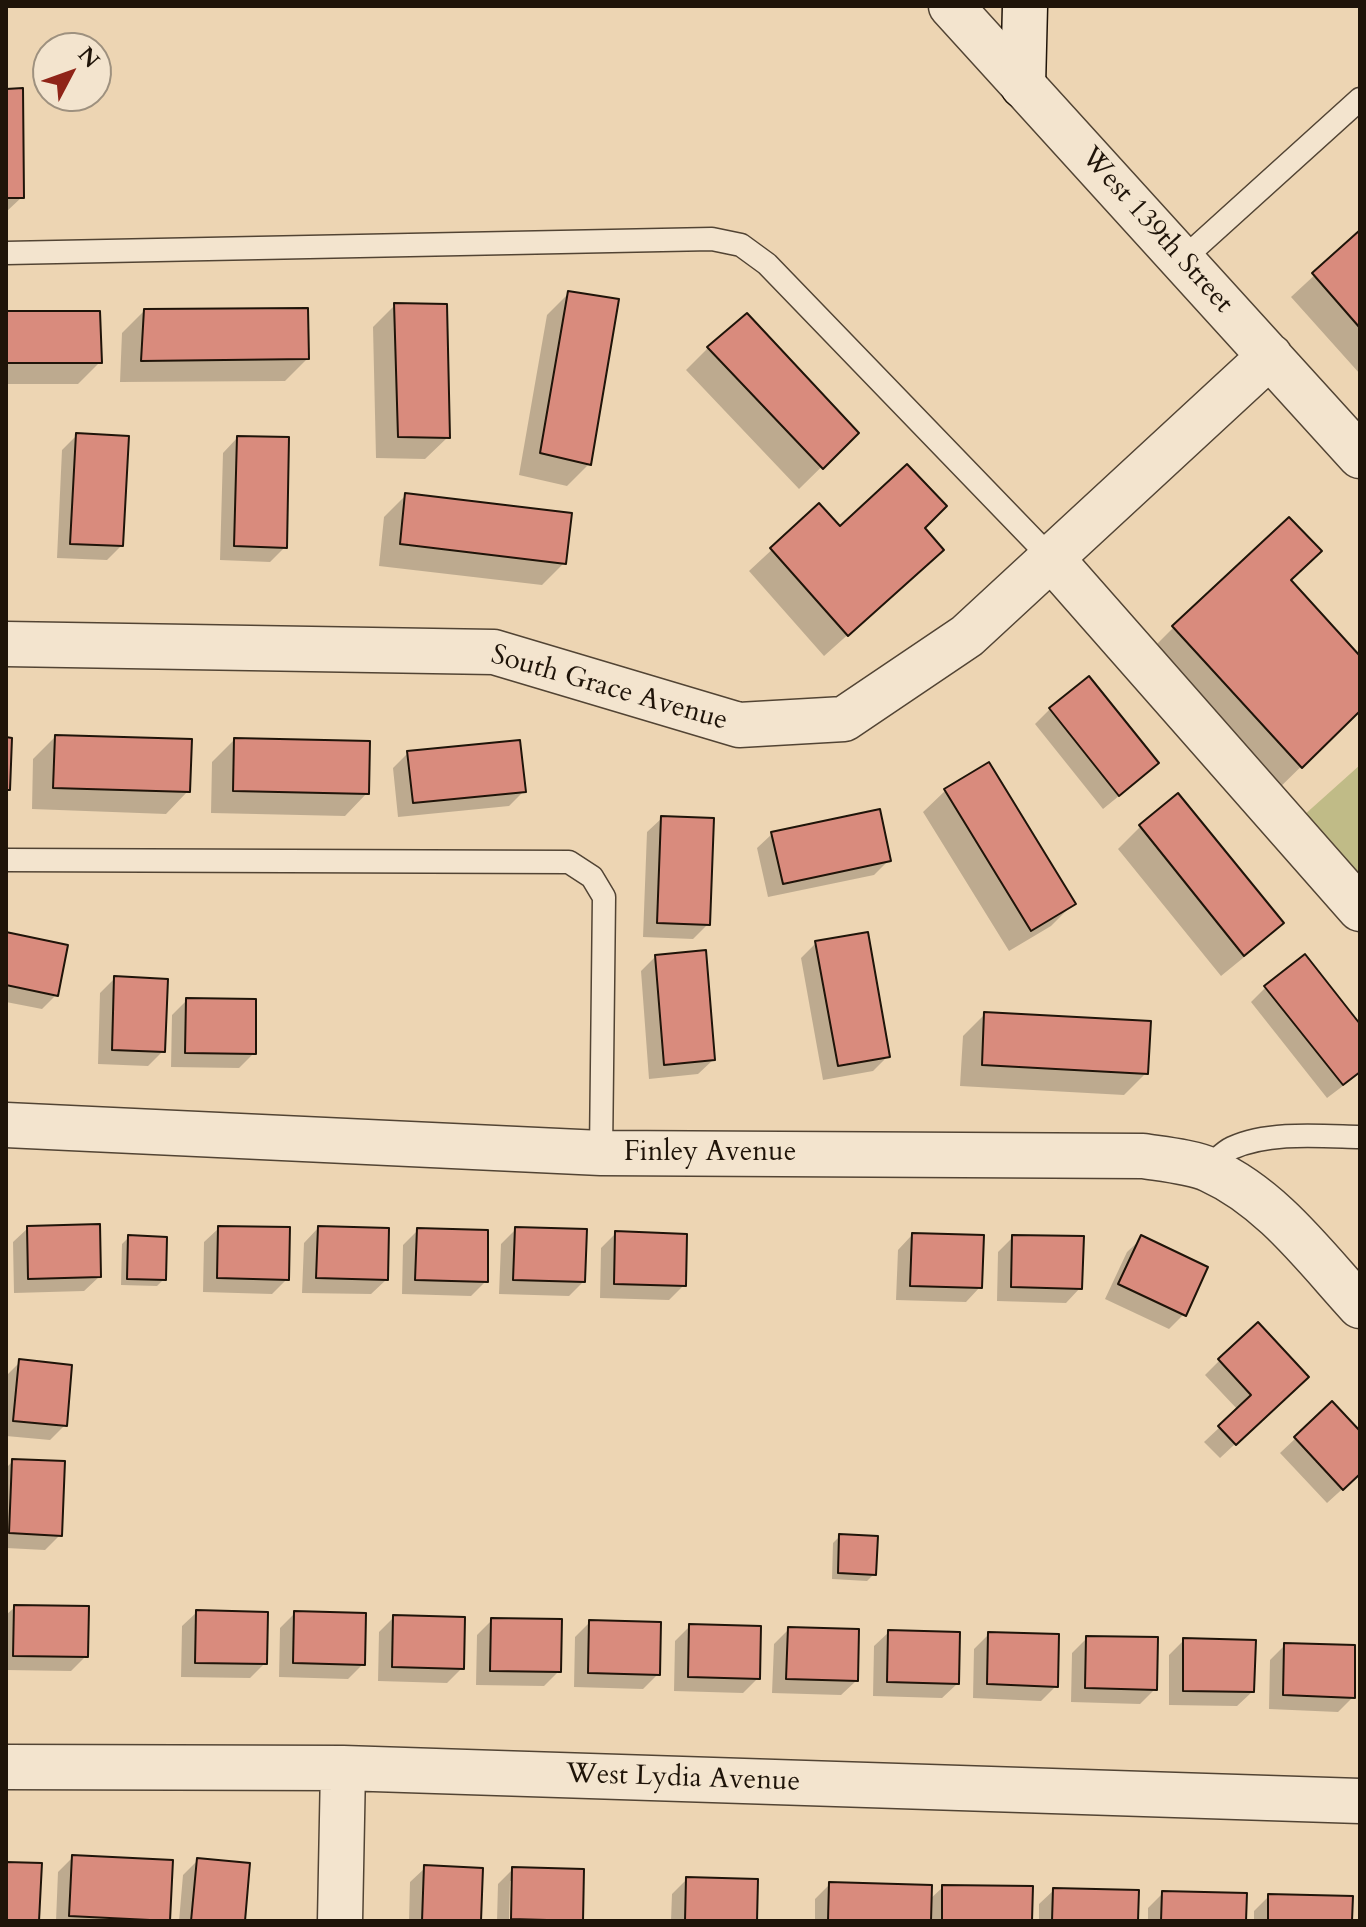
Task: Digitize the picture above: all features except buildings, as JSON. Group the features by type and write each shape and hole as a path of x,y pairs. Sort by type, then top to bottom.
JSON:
{"street":[{"name":"West 139th Street","path":"951,6 1360,456"},
{"path":"1023,86 1025,6"},
{"name":"South Grace Avenue","path":"6,644 494,652 739,725 844,719 967,636 1270,356"},
{"path":"1051,558 1360,909"},
{"name":"Finley Avenue","path":"6,1125 601,1153 1143,1156 1207,1168 1235,1185 1269,1209 1360,1306"},
{"name":"West Lydia Avenue","path":"6,1767 343,1768 1360,1801"},
{"path":"340,1921 343,1768"}],"lane":[{"path":"1182,260 1360,99"},
{"path":"6,253 712,239 741,245 767,264 1051,558"},
{"path":"6,860 569,862 592,877 604,897 601,1153"},
{"path":"1207,1168 1231,1149 1262,1139 1360,1137"}],"shaded area":[{"path":"1360,765 1360,878 1303,816"}]}
